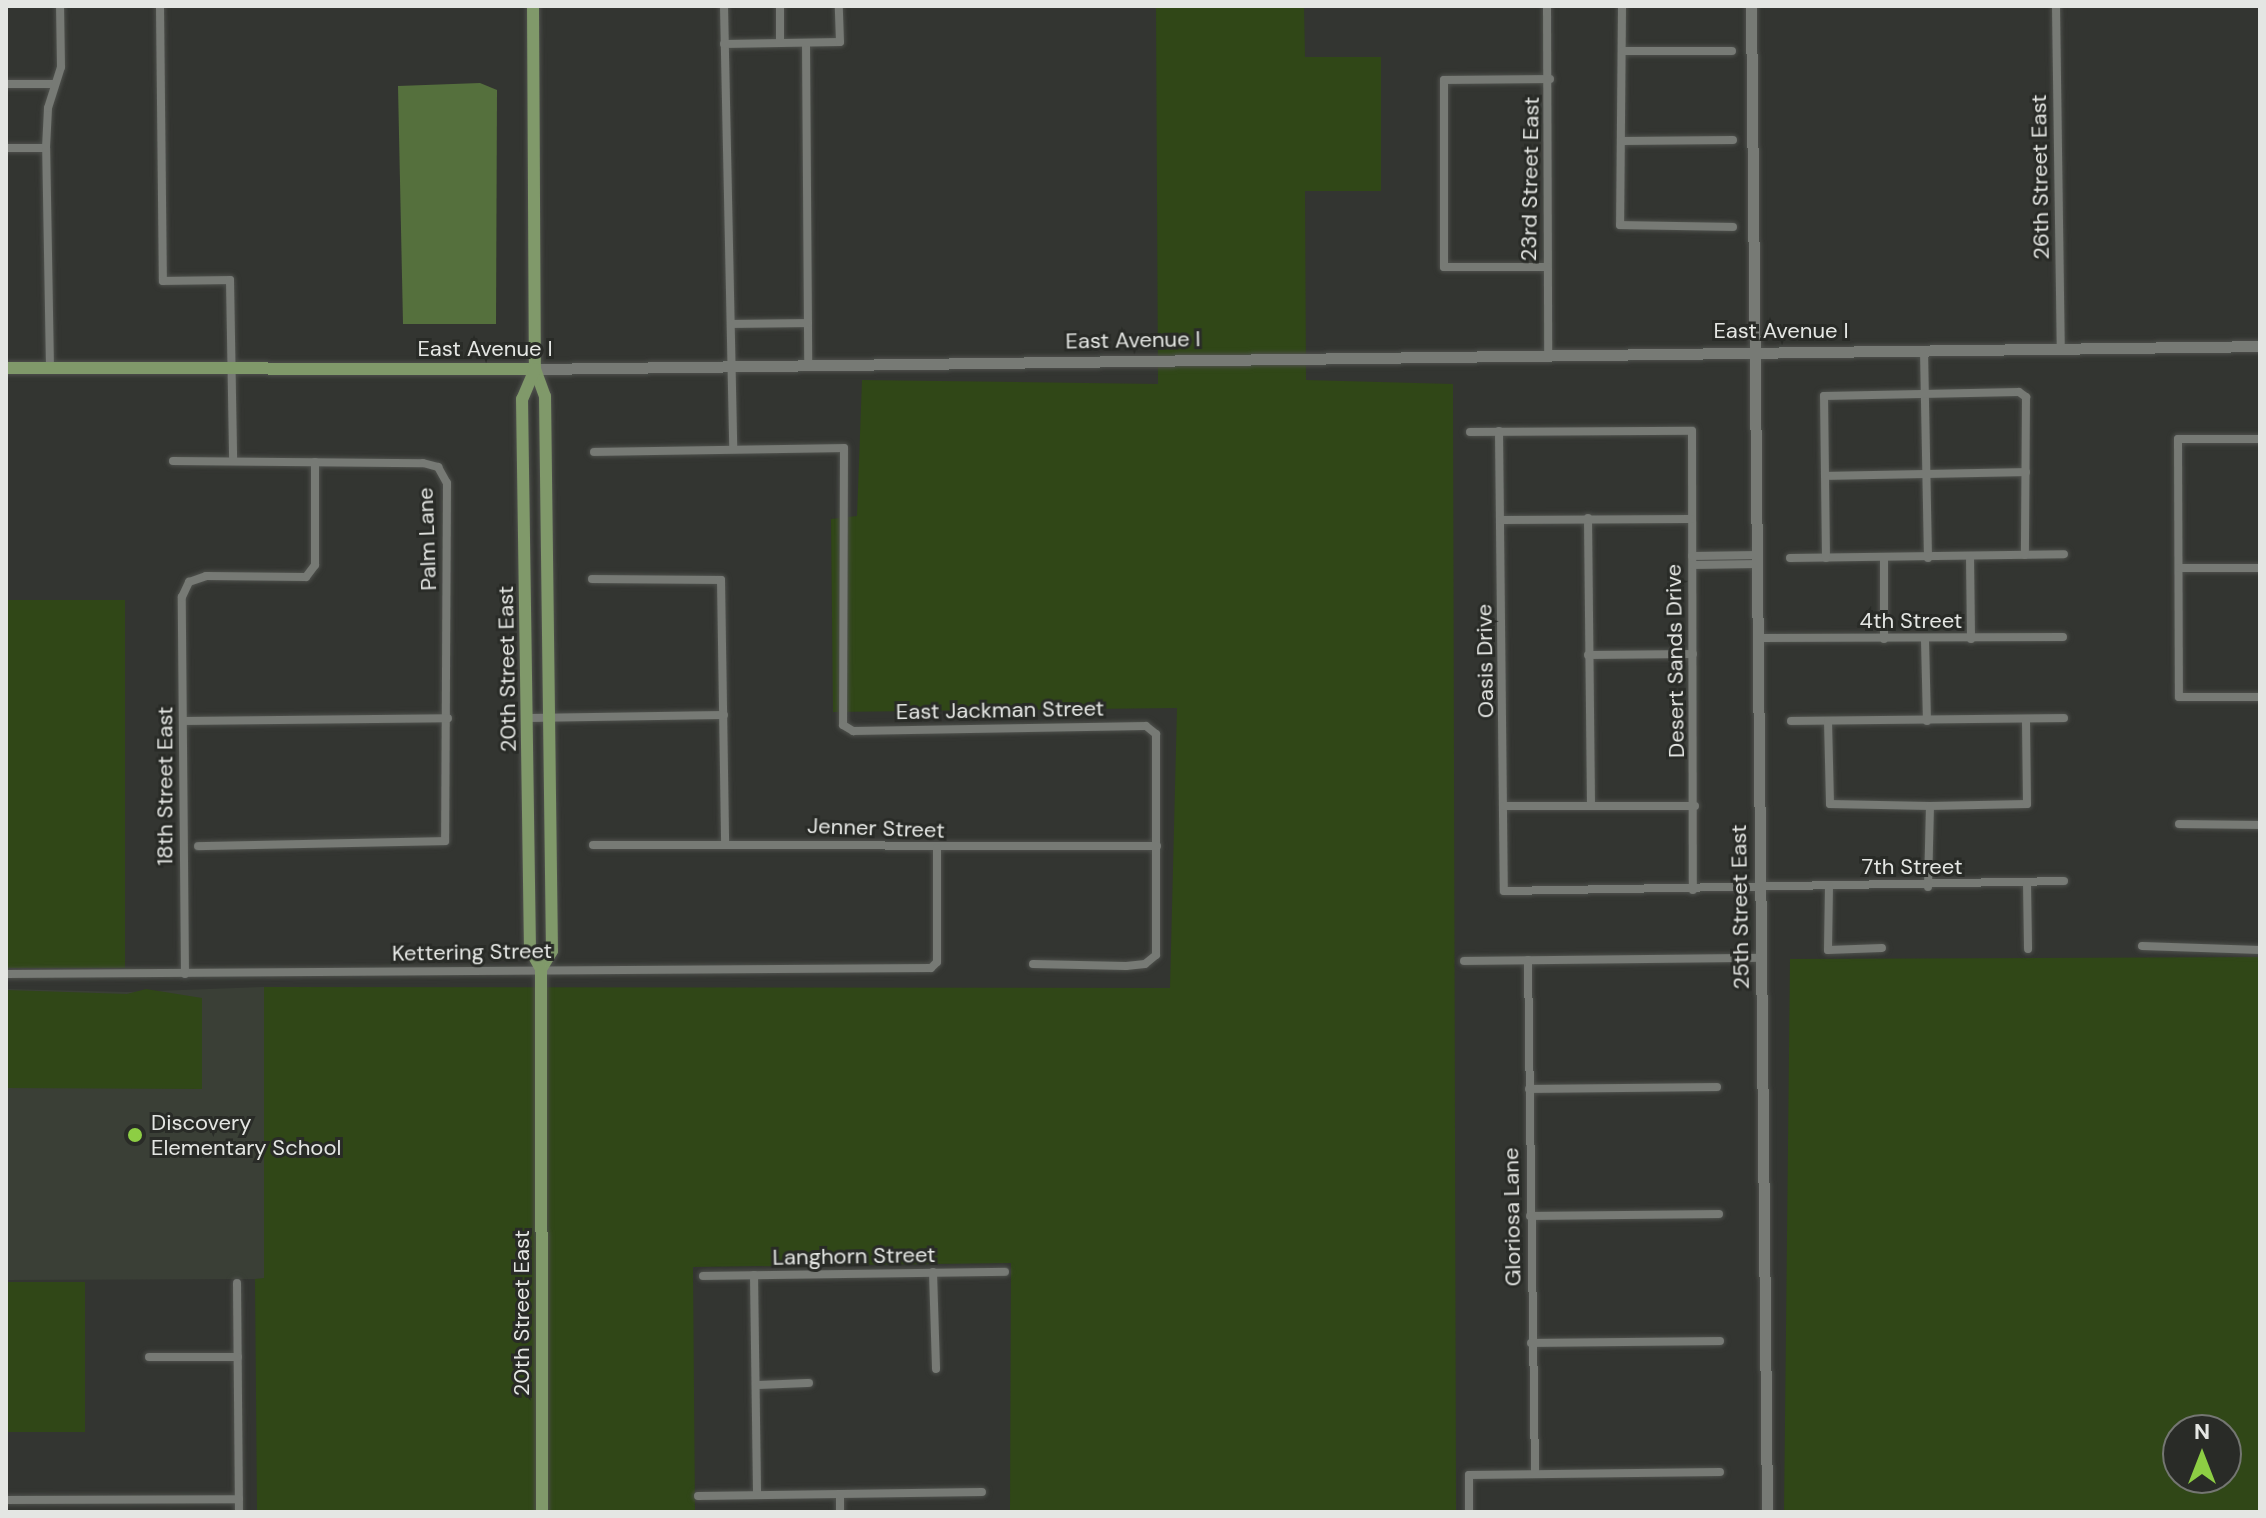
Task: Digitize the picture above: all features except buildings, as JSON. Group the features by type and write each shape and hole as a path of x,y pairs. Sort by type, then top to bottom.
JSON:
{"main road":[{"name":"20th Street East","path":"533,6 535,369 545,396 552,951 541,969"},
{"name":"25th Street East","path":"1751,6 1767,1512"},
{"name":"East Avenue I","path":"6,368 535,369 1548,353 2260,346"},
{"name":"20th Street East","path":"535,369 522,399 530,949 541,969 542,1512"}],"street":[{"path":"50,368 46,148 55,84 61,67 60,6"},
{"path":"160,6 163,281 230,280 233,460"},
{"path":"594,452 733,449 724,6"},
{"path":"780,6 780,43"},
{"path":"724,44 840,42 839,6"},
{"name":"23rd Street East","path":"1547,6 1550,79 1548,353"},
{"path":"1622,6 1620,225 1733,227"},
{"name":"26th Street East","path":"2056,6 2061,348"},
{"path":"806,43 808,366"},
{"path":"1623,51 1732,51"},
{"path":"1547,267 1444,267 1444,80 1550,79"},
{"path":"6,84 55,84"},
{"path":"1622,141 1733,140"},
{"path":"6,148 46,148"},
{"path":"732,324 808,323"},
{"path":"1924,350 1928,558"},
{"path":"1826,558 1824,396 2019,392 2026,397 2025,555"},
{"path":"1470,432 1499,431"},
{"name":"Desert Sands Drive","path":"1499,431 1692,431 1693,890"},
{"name":"Oasis Drive","path":"1499,431 1504,891"},
{"path":"2260,439 2178,439 2179,697 2260,697"},
{"name":"East Jackman Street","path":"733,449 844,448 843,725 853,731 1146,726 1156,734 1157,846"},
{"name":"Palm Lane","path":"173,461 423,463 438,467 447,483 448,830 445,841 429,844 198,846"},
{"name":"18th Street East","path":"185,974 182,597 189,582 206,576 306,577 315,565 315,462"},
{"path":"1825,476 2026,472"},
{"path":"1588,518 1591,805"},
{"path":"1501,520 1691,519"},
{"path":"1790,558 2064,554"},
{"path":"1970,556 1971,639"},
{"path":"1884,558 1884,639"},
{"path":"1692,560 1758,559"},
{"path":"2179,568 2260,568"},
{"path":"592,579 721,580 725,844"},
{"name":"4th Street","path":"1759,638 1925,640 2063,637"},
{"path":"1925,640 1927,721"},
{"path":"1588,655 1693,654"},
{"path":"528,718 724,715"},
{"path":"183,721 448,718"},
{"path":"1791,721 2026,721 2064,718"},
{"path":"1828,721 1830,804 1930,806 2027,804 2026,721"},
{"path":"1504,806 1695,806"},
{"path":"1928,887 1930,806"},
{"path":"2179,824 2260,825"},
{"name":"Jenner Street","path":"593,845 1157,846"},
{"path":"1033,964 1126,966 1145,964 1156,955 1157,846"},
{"name":"Kettering Street","path":"6,974 931,968 937,962 937,848"},
{"name":"7th Street","path":"1504,891 1760,890 2064,881"},
{"path":"2027,883 2028,949"},
{"path":"1829,886 1828,950 1882,948"},
{"path":"2142,946 2260,950"},
{"path":"1464,961 1761,958"},
{"name":"Gloriosa Lane","path":"1528,960 1535,1474"},
{"path":"1529,1089 1717,1087"},
{"path":"1530,1216 1719,1214"},
{"path":"933,1272 936,1369"},
{"name":"Langhorn Street","path":"703,1276 1005,1272"},
{"path":"754,1275 757,1495"},
{"path":"237,1283 239,1512"},
{"path":"1531,1343 1720,1341"},
{"path":"149,1357 238,1357"},
{"path":"756,1385 809,1383"},
{"path":"1469,1512 1469,1475 1720,1472"},
{"path":"698,1496 982,1492"},
{"path":"840,1494 840,1512"},
{"path":"6,1500 239,1499"}],"shaded area":[{"path":"1156,6 1304,6 1305,57 1381,57 1381,191 1305,191 1306,380 1453,384 1456,1512 1010,1512 1011,1263 693,1267 695,1512 257,1512 255,1279 264,1278 264,987 1170,988 1177,708 833,712 831,519 857,516 862,380 1158,384"},
{"path":"480,83 497,90 496,324 403,324 398,86"},
{"path":"6,600 125,600 125,968 6,968"},
{"path":"2260,957 2260,1512 1784,1512 1790,959"},
{"name":"Discovery Elementary School","path":"264,987 264,1279 6,1280 6,989 128,992"},
{"path":"146,989 202,998 202,1089 6,1088 6,990 127,994"},
{"path":"6,1282 85,1282 85,1432 6,1432"}],"place":[{"name":"Discovery Elementary School","path":"135,1135"}]}
